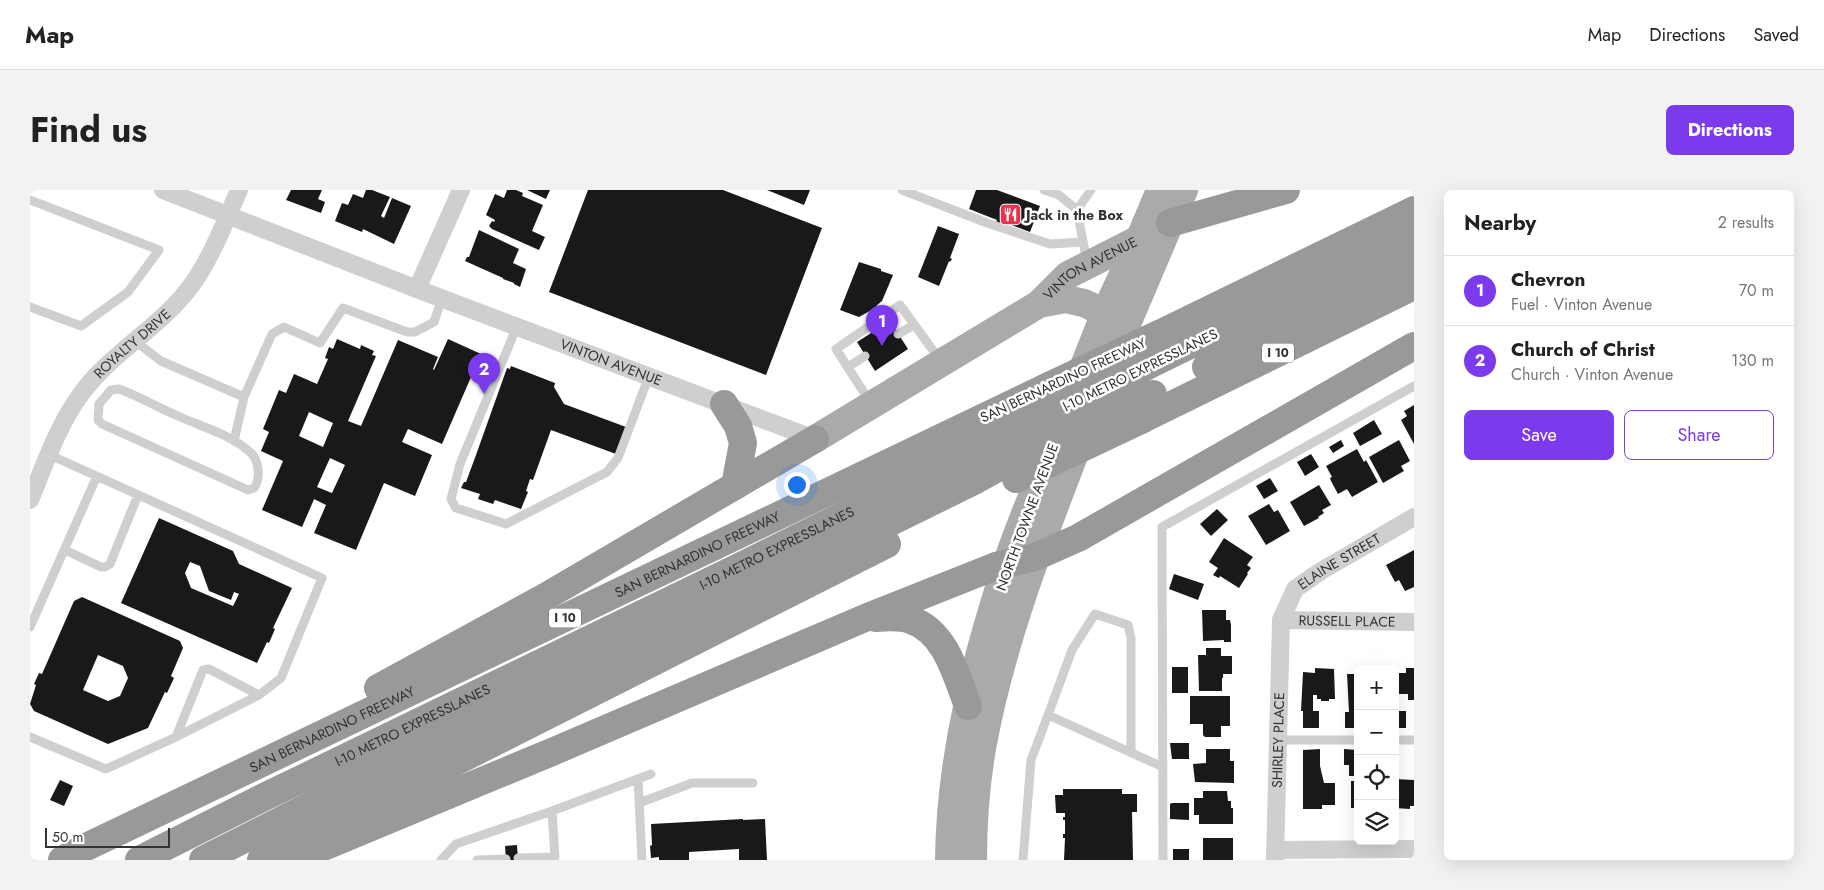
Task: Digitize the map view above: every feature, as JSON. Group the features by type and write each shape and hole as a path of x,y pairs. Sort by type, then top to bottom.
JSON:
{"highway":[{"path":"1170,223 1264,192"},
{"name":"SAN BERNARDINO FREEWAY","path":"71,855 1414,210"},
{"name":"I-10 METRO EXPRESSLANES","path":"139,860 260,799 741,566 1414,235"},
{"name":"I-10 METRO EXPRESSLANES","path":"203,860 341,790 685,624 974,481 1025,453 1153,394 1414,262"},
{"name":"I 10","path":"262,860 1016,479 1414,286"},
{"path":"292,860 552,752 767,658 996,566 1035,557 1078,538 1414,346"},
{"path":"724,404 738,426 743,443 734,486"},
{"path":"71,855 536,602 815,439"},
{"path":"865,618 910,619 921,624 938,640 950,658 968,706"}],"main road":[{"name":"NORTH TOWNE AVENUE","path":"950,860 950,825 960,738 982,645 1008,563 1105,313 1160,190"},
{"name":"NORTH TOWNE AVENUE","path":"973,860 973,826 983,743 1005,651 1035,557 1120,335 1184,190"},
{"name":"VINTON AVENUE","path":"815,439 1039,304 1068,275 1085,254 1140,238 1170,223"},
{"path":"1132,311 1141,278 1143,257 1140,238"},
{"name":"VINTON AVENUE","path":"1039,304 1066,299 1084,303 1105,313"}],"street":[{"name":"VINTON AVENUE","path":"163,190 417,289 815,439"},
{"name":"ROYALTY DRIVE","path":"32,489 50,455 64,420 81,394 101,370 188,291 228,216 239,190"},
{"path":"417,289 461,190"},
{"name":"ELAINE STREET","path":"1281,620 1295,590 1321,571 1414,517"},
{"name":"RUSSELL PLACE","path":"1281,620 1414,622"},
{"name":"SHIRLEY PLACE","path":"1275,855 1281,620"},
{"path":"1275,855 1414,849"}],"lane":[{"path":"902,190 988,223 1085,254 1077,210 1059,195 1044,190"},
{"path":"1077,210 1091,190"},
{"path":"30,200 159,250 128,292 81,326 30,307"},
{"path":"234,441 244,397 272,334 284,327 320,343 344,308 407,332 415,332 434,322 442,298"},
{"path":"871,405 836,348 900,305 941,363"},
{"path":"898,334 914,325"},
{"path":"517,326 460,464 451,499 456,508 506,524 607,472 618,458 648,376"},
{"path":"135,341 161,361 244,397"},
{"path":"850,371 865,356"},
{"path":"1163,860 1162,527 1414,386"},
{"path":"119,389 234,441 252,453 258,467 258,478 254,488 248,490 102,424 98,420 100,404 110,390 119,389"},
{"path":"30,737 106,769 176,737 259,695 281,678 322,578 50,455"},
{"path":"30,627 97,476"},
{"path":"64,550 101,567 110,564 138,495"},
{"path":"1023,860 1031,760 1072,650 1095,614 1128,625 1131,638 1131,753"},
{"path":"176,737 203,670 209,669 259,695"},
{"path":"1048,715 1163,767"},
{"path":"1278,740 1354,740"},
{"path":"1399,740 1414,740"},
{"path":"441,860 456,844 651,774"},
{"path":"638,779 642,860"},
{"path":"639,803 692,783 753,784"},
{"path":"518,858 555,858 552,811"},
{"path":"477,860 506,859"}],"building":[{"path":"291,190 322,190 318,199 325,202 321,213 286,200"},
{"path":"366,190 372,190 390,197 381,216 384,218 392,198 411,206 394,244 363,229 362,232 335,221 342,203 348,205 353,194 363,198"},
{"path":"507,190 516,190 523,193 522,196 543,205 532,231 545,237 539,250 489,226 495,220 486,215 495,194 504,198"},
{"path":"527,190 550,190 546,199"},
{"path":"588,190 723,190 822,228 766,375 549,292"},
{"path":"767,190 810,190 804,205"},
{"name":"Jack in the Box","path":"976,190 997,190 1040,206 1030,232 1006,223 1004,227 995,224 997,220 969,209"},
{"path":"938,226 959,234 950,258 952,259 949,261 939,286 918,277"},
{"path":"479,230 519,249 513,263 526,269 520,287 465,261 469,257"},
{"path":"859,262 893,275 882,301 877,307 859,317 840,310"},
{"path":"890,321 908,349 875,371 857,342"},
{"path":"337,339 360,349 361,345 374,351 372,355 376,356 348,421 361,426 398,340 438,357 434,370 448,339 481,354 442,444 408,429 402,442 432,455 415,496 384,483 356,550 314,533 326,505 314,499 302,527 262,510 283,461 261,451 269,432 263,429 279,390 286,393 294,374 317,384 328,359 325,358 329,347 333,349","holes":["309,412 333,423 323,447 299,436","330,458 345,465 332,493 317,487"]},
{"path":"511,366 555,383 554,387 564,404 626,427 616,454 551,430 533,480 530,479 526,491 528,492 521,509 495,500 493,504 478,499 480,494 461,488 464,482 466,482 507,368 510,369"},
{"path":"1414,405 1414,444 1401,420 1407,416 1404,411"},
{"path":"1374,420 1382,434 1360,446 1353,433"},
{"path":"1341,440 1344,446 1333,453 1329,447"},
{"path":"1399,440 1410,461 1401,466 1404,471 1383,483 1369,457"},
{"path":"1357,449 1364,462 1366,460 1378,482 1352,497 1347,489 1338,494 1326,466"},
{"path":"1311,454 1319,467 1305,476 1297,462"},
{"path":"1270,478 1278,491 1264,499 1256,486"},
{"path":"1319,485 1331,505 1322,510 1324,513 1319,518 1304,526 1290,502"},
{"path":"1269,504 1274,512 1278,510 1290,531 1266,545 1248,516"},
{"path":"1217,509 1228,520 1211,536 1200,524"},
{"path":"159,518 233,551 239,564 292,588 273,628 275,629 269,643 267,642 257,663 121,603","holes":["190,562 200,566 209,591 231,600 234,592 239,594 233,606 191,588 185,573"]},
{"path":"1224,538 1253,557 1247,565 1251,568 1239,588 1220,576 1219,578 1213,575 1218,568 1209,562"},
{"path":"1414,550 1414,587 1405,591 1399,580 1395,582 1386,565"},
{"path":"1174,574 1204,584 1198,600 1169,589"},
{"path":"82,597 180,641 183,648 171,676 174,678 167,693 165,692 148,728 108,744 34,711 30,704 36,685 34,684 39,673 42,674 74,601","holes":["98,655 123,666 128,678 120,696 108,701 83,690"]},
{"path":"1202,610 1226,610 1226,620 1230,620 1231,625 1231,642 1224,642 1224,640 1203,641"},
{"path":"1206,648 1221,648 1221,656 1232,656 1232,674 1223,674 1222,691 1199,691 1198,655 1206,655"},
{"path":"1172,667 1188,667 1188,693 1172,693"},
{"path":"1315,668 1334,669 1335,699 1321,701 1321,699 1317,699 1317,695 1313,695 1313,711 1319,711 1319,728 1303,728 1303,711 1301,711 1303,672 1315,673"},
{"path":"1406,668 1414,668 1414,700 1408,700 1408,694 1399,694 1399,673 1406,673"},
{"path":"1347,674 1354,674 1354,728 1345,728 1345,712 1349,712"},
{"path":"1190,696 1230,696 1230,726 1221,726 1221,737 1205,737 1203,735 1203,724 1190,724"},
{"path":"1399,711 1406,711 1406,728 1399,728"},
{"path":"1170,743 1189,743 1189,759 1172,759"},
{"path":"1206,749 1230,749 1230,761 1234,761 1234,783 1195,782 1193,764 1206,763"},
{"path":"1320,749 1320,766 1324,783 1335,783 1335,805 1322,805 1322,809 1303,809 1303,750"},
{"path":"1344,749 1354,750 1354,776 1349,776 1349,765 1344,765"},
{"path":"1399,779 1414,780 1414,806 1410,806 1410,809 1399,808"},
{"path":"60,780 73,786 64,806 50,800"},
{"path":"1351,781 1354,781 1354,808 1351,808"},
{"path":"1063,789 1122,789 1122,794 1137,794 1137,812 1132,812 1133,860 1064,860 1065,838 1063,838 1063,834 1065,834 1065,820 1063,820 1063,817 1065,817 1065,813 1056,813 1055,795 1063,795"},
{"path":"1203,791 1227,791 1228,801 1231,801 1231,808 1233,808 1233,824 1199,824 1199,815 1194,815 1194,798 1203,798"},
{"path":"1189,803 1189,820 1170,819 1170,804"},
{"path":"765,819 767,860 739,860 739,849 689,852 689,860 659,860 659,857 651,858 651,824"},
{"path":"1203,838 1233,838 1233,860 1203,860"},
{"path":"517,845 518,860 506,860 505,846"},
{"path":"1173,849 1189,849 1189,860 1173,860"}],"place":[{"name":"Jack in the Box","path":"1010,215"},
{"name":"Chevron","path":"882,346"},
{"name":"Church of Christ","path":"484,394"}]}
